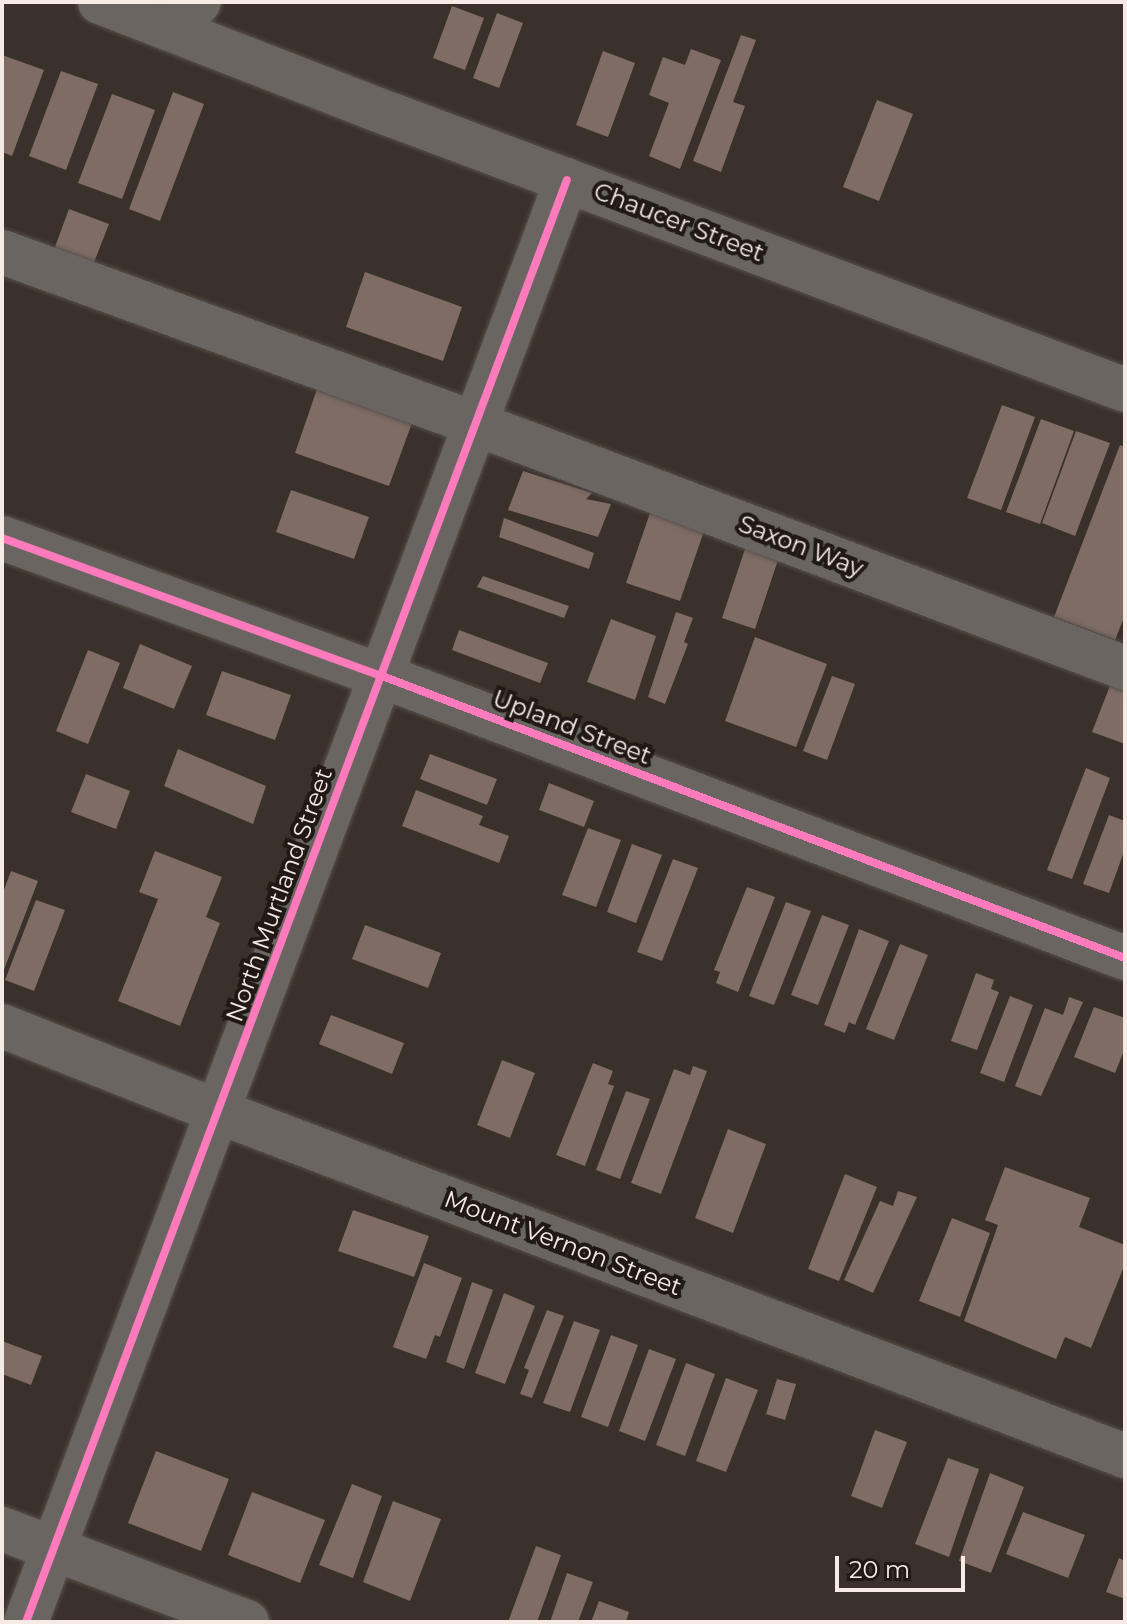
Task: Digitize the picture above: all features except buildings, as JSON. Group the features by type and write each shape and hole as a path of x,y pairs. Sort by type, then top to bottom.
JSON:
{"street":[{"name":"Chaucer Street","path":"100,2 183,15 567,180 1125,390"},
{"name":"North Murtland Street","path":"26,1622 567,180"},
{"name":"Saxon Way","path":"2,252 476,424 1125,668"},
{"name":"Upland Street","path":"2,538 382,676 1125,958"},
{"name":"Mount Vernon Street","path":"2,1026 219,1112 1125,1456"},
{"path":"2,1529 247,1622"}],"cycle path":[{"path":"26,1622 567,180"},
{"path":"2,538 382,676 1125,958"}]}
